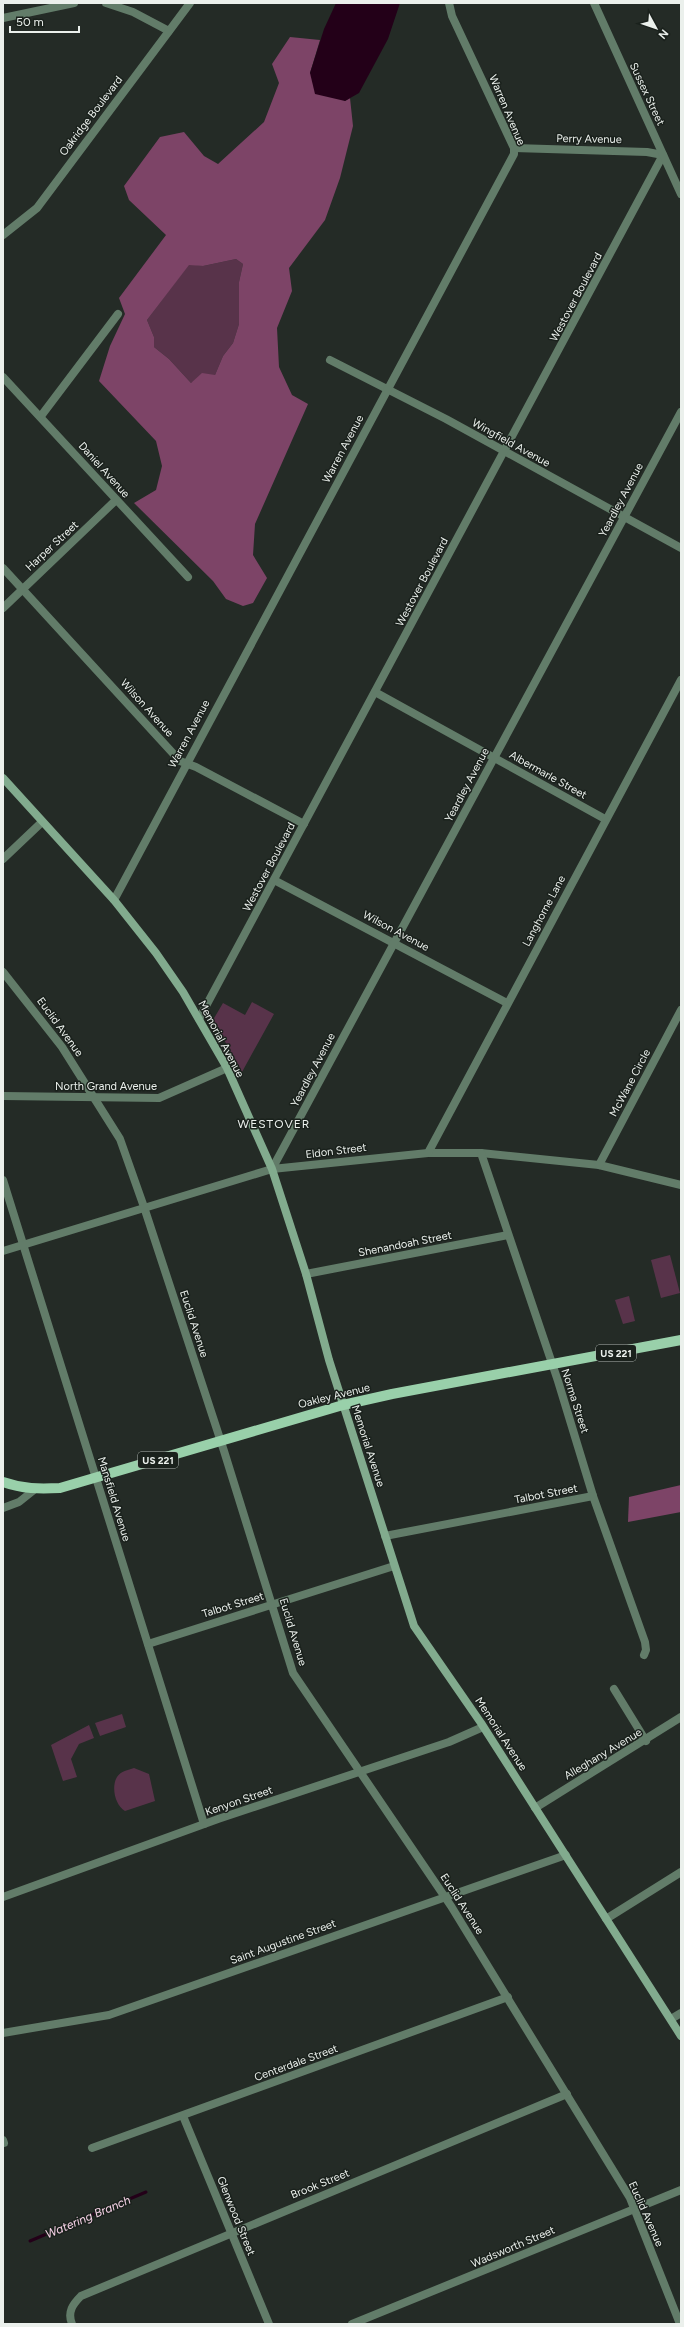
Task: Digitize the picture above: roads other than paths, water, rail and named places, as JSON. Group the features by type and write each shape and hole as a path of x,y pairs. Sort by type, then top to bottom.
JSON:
{"main road":[{"name":"Memorial Avenue","path":"3,778 114,900 156,953 199,1019 227,1068 272,1169 306,1274 343,1405 414,1626 483,1727 681,2036"},
{"name":"Oakley Avenue","path":"34,1490 60,1488 97,1478 343,1405 392,1394 552,1366 681,1340"},
{"name":"US 221","path":"3,1482 17,1487 34,1490"}],"street":[{"path":"3,18 74,3"},
{"path":"106,3 134,12 169,30"},
{"name":"Oakridge Boulevard","path":"3,235 37,208 190,3"},
{"name":"Warren Avenue","path":"114,900 511,161 514,148 452,16 449,3"},
{"name":"Sussex Street","path":"594,3 681,194"},
{"name":"Perry Avenue","path":"514,148 647,152 663,155"},
{"name":"Westover Boulevard","path":"199,1019 505,452 663,155"},
{"path":"41,416 118,314"},
{"name":"Wingfield Avenue","path":"330,360 388,389 681,548"},
{"name":"Daniel Avenue","path":"3,377 41,416 116,500 188,577"},
{"name":"Yeardley Avenue","path":"272,1169 681,412"},
{"name":"Harper Street","path":"3,608 116,500"},
{"name":"Wilson Avenue","path":"3,568 180,761 304,824"},
{"name":"Langhorne Lane","path":"428,1153 605,819 681,680"},
{"name":"Albermarle Street","path":"375,692 605,819"},
{"path":"3,858 42,822"},
{"name":"Wilson Avenue","path":"274,880 507,1003"},
{"name":"Euclid Avenue","path":"3,972 62,1047 120,1139 144,1207 220,1441 273,1605 293,1673 444,1896 568,2094 634,2209 680,2324"},
{"name":"McWane Circle","path":"599,1165 681,1010"},
{"name":"North Grand Avenue","path":"3,1096 159,1098 227,1068"},
{"name":"Eldon Street","path":"3,1251 272,1169 428,1153 481,1152 599,1165 681,1185"},
{"name":"Norma Street","path":"481,1152 552,1366 593,1496 645,1642 646,1650 644,1655"},
{"name":"Mansfield Avenue","path":"3,1180 204,1824"},
{"name":"Shenandoah Street","path":"306,1274 508,1235"},
{"path":"3,1508 19,1502 34,1490"},
{"name":"Talbot Street","path":"385,1536 593,1496"},
{"name":"Talbot Street","path":"148,1644 394,1566"},
{"path":"614,1689 646,1741"},
{"name":"Alleghany Avenue","path":"535,1808 646,1741 681,1717"},
{"name":"Kenyon Street","path":"3,1896 204,1824 448,1742 483,1727"},
{"name":"Saint Augustine Street","path":"3,2033 109,2015 444,1896 566,1855"},
{"path":"606,1919 681,1872"},
{"name":"Centerdale Street","path":"92,2148 508,1997"},
{"path":"671,2019 681,2013"},
{"name":"Brook Street","path":"72,2324 70,2319 72,2304 81,2296 231,2232 568,2094"},
{"name":"Glenwood Street","path":"183,2116 269,2324"},
{"name":"Wadsworth Street","path":"352,2324 681,2190"}],"waterway":[{"name":"Watering Branch","path":"30,2241 146,2192"}],"district":[{"name":"WESTOVER","path":"274,1124"}]}
